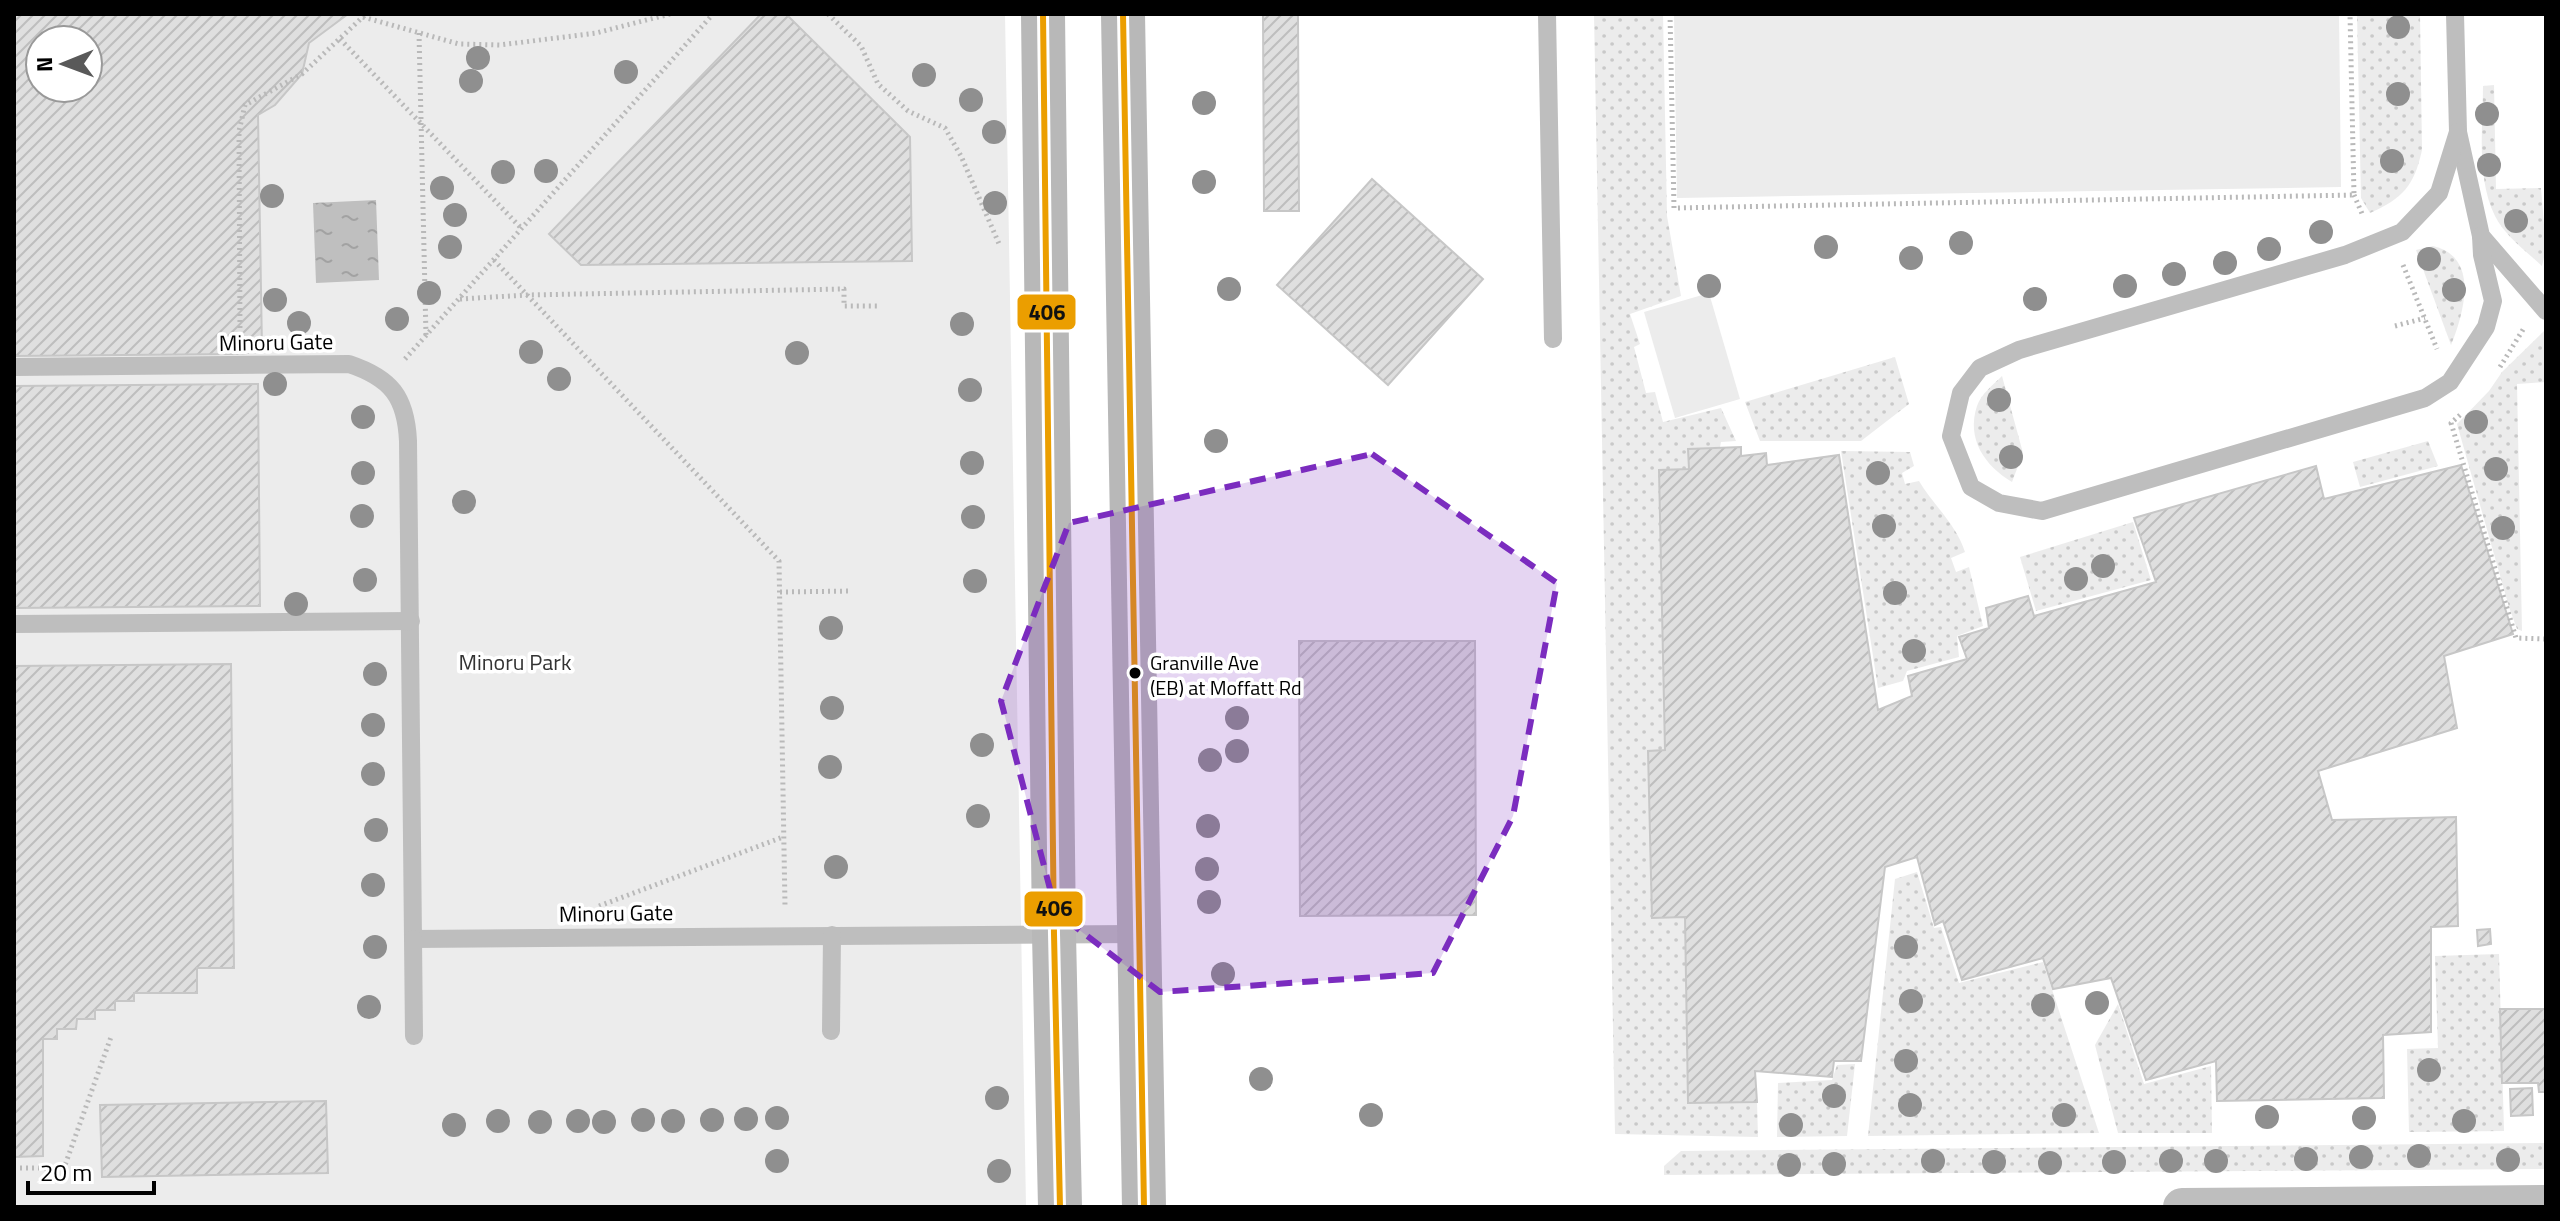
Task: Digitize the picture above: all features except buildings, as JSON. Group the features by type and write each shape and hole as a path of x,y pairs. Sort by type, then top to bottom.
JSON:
{"main road":[{"path":"1043,14 1060,1207"},
{"path":"1123,14 1144,1207"}],"street":[{"path":"2182,1207 2546,1204"}],"lane":[{"path":"1547,14 1553,339"},
{"path":"2455,14 2458,132 2493,301 2486,327 2450,382 2425,398 2042,511 1999,503 1971,487 1951,436 1961,393 1980,368 2033,345 2345,255 2402,232 2439,193 2458,132"},
{"path":"2481,236 2538,314"},
{"name":"Minoru Gate","path":"14,367 349,364 384,381"},
{"path":"384,381 401,400 407,418 414,1036"},
{"path":"14,624 411,621"},
{"name":"Minoru Gate","path":"413,939 1138,934"},
{"path":"831,1031 832,935"}],"path":[{"path":"240,343 239,131 245,105 302,74 365,15 459,44 500,45 596,33 670,14"},
{"path":"384,381 713,14"},
{"path":"828,14 861,46 878,84 908,111 945,128 961,156 1002,250"},
{"path":"1670,14 1674,208 2354,195"},
{"path":"2350,14 2354,195 2366,222"},
{"path":"419,33 426,337"},
{"path":"340,39 522,229"},
{"path":"2400,257 2441,361"},
{"path":"494,260 779,561 785,910"},
{"path":"459,299 844,289 844,306 879,306"},
{"path":"2498,369 2538,314"},
{"path":"2395,326 2425,318"},
{"path":"2462,414 2451,423 2516,638 2546,639"},
{"path":"780,592 851,591"},
{"path":"585,911 783,837"},
{"path":"14,1168 64,1168 111,1037"}],"highlighted area":[{"path":"1372,454 1557,583 1513,816 1433,973 1160,992 1056,912 1001,701 1069,523"}],"green space":[{"name":"Minoru Park","path":"14,14 1005,14 1026,1207 14,1207"},
{"path":"1594,14 1663,14 1667,216 1681,296 1630,314 1640,344 1634,347 1646,393 1655,392 1663,422 1721,408 1736,441 1721,442 1720,447 1689,449 1689,469 1659,470 1665,750 1648,752 1652,917 1685,917 1688,1103 1757,1102 1758,1137 1615,1134"},
{"path":"1674,14 2339,14 2341,187 1677,198"},
{"path":"2357,14 2420,14 2422,150 2411,182 2399,196 2370,213 2361,198"},
{"path":"2494,85 2496,189 2541,188 2546,249 2542,266 2504,230 2489,201 2482,152 2483,86"},
{"path":"2433,246 2448,252 2463,274 2463,303 2451,345 2416,250"},
{"path":"1709,293 1740,399 1675,418 1644,312"},
{"path":"2544,331 2546,382 2517,384 2522,631 2517,629 2509,607 2457,424 2489,391 2502,372"},
{"path":"1895,357 1909,404 1861,441 1760,441 1745,402"},
{"path":"2002,376 2023,453 2012,482 1986,460 1974,430 1979,402"},
{"path":"2428,441 2438,466 2360,487 2353,462"},
{"path":"1841,451 1910,452 1914,466 1902,473 1905,484 1919,481 1961,542 1965,552 1951,558 1956,572 1969,567 1983,626 1957,636 1959,657 1907,671 1903,681 1878,688"},
{"path":"2133,522 2151,580 2036,611 2020,557"},
{"path":"1917,872 1934,928 1941,927 1959,983 2043,962 2099,1133 1868,1136 1895,879"},
{"path":"2499,954 2504,1131 2409,1132 2407,1049 2438,1048 2435,956"},
{"path":"2118,1004 2144,1084 2211,1066 2212,1133 2118,1133 2095,1045"},
{"path":"1855,1064 1847,1136 1777,1137 1778,1083 1832,1080 1837,1065"},
{"path":"2546,1143 2546,1169 1664,1175 1664,1166 1681,1151"}],"water":[{"path":"376,200 379,280 316,283 313,203"}],"transit line":[{"name":"406","path":"1043,14 1060,1207"},
{"name":"406","path":"1123,14 1144,1207"}],"place":[{"name":"Granville Ave (EB) at Moffatt Rd","path":"1135,673"}]}
